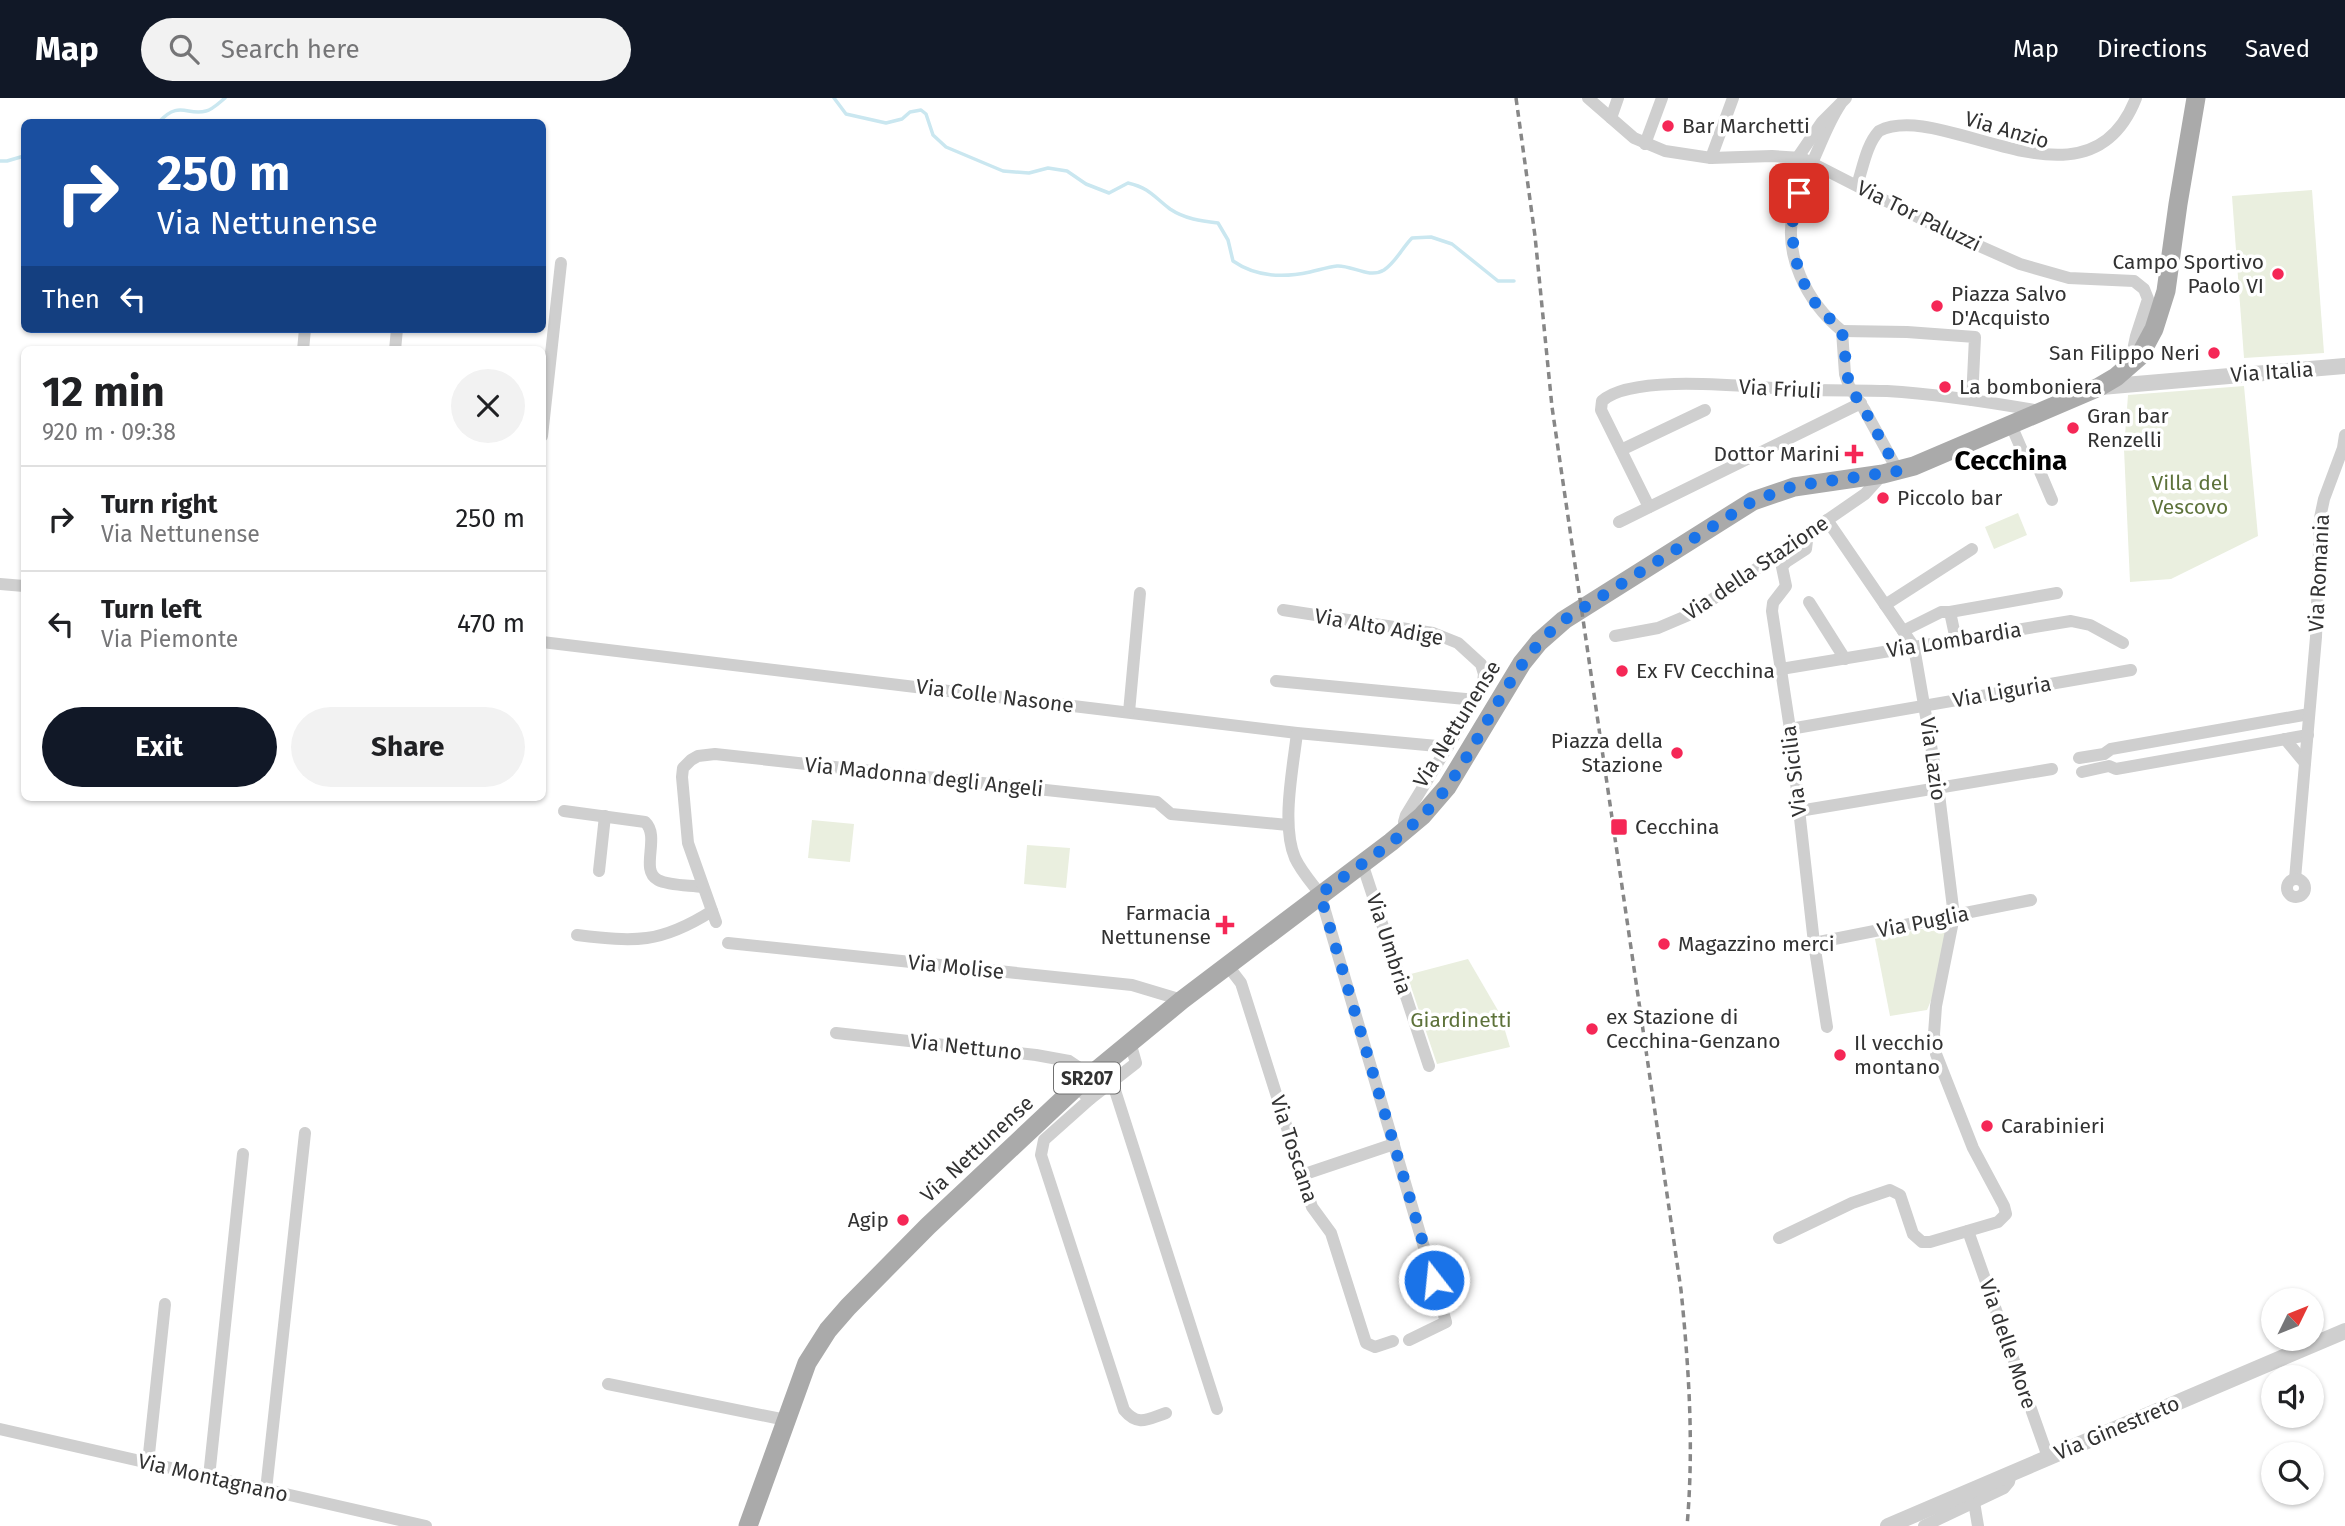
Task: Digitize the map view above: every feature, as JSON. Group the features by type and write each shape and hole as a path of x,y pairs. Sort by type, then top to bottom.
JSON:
{"main road":[{"name":"Via Nettunense","path":"748,1526 807,1363 835,1321 928,1226 1083,1093 1130,1042 1408,829 1447,787 1528,655 1570,616 1730,514 1766,496 1794,486 1891,472 2099,387 2130,366 2145,347 2157,322 2166,291 2196,98"}],"street":[{"name":"Via Tor Paluzzi","path":"1588,98 1645,144 1676,154 1711,158 1798,157 1813,162 1941,229 2020,264 2070,278 2131,281 2144,289 2148,299 2136,335 2130,366"},
{"path":"1611,118 1618,98"},
{"path":"1645,144 1662,98"},
{"path":"1711,158 1733,98"},
{"name":"Via Anzio","path":"2033,139 2068,147 2094,144 2109,135 2123,121 2136,98"},
{"path":"1798,157 1822,122 1843,102"},
{"path":"1843,102 1829,124 1794,206 1794,253 1809,295 1842,331 1846,374 1852,392 1861,403 1891,472"},
{"path":"1857,186 1875,136 1892,120 1908,113"},
{"path":"546,400 561,263"},
{"path":"1842,331 1975,337 1972,400"},
{"path":"2145,347 2149,369 2158,381"},
{"name":"Via Italia","path":"2099,387 2345,366"},
{"name":"Via Friuli","path":"1621,450 1601,410 1602,401 1612,394 1662,385 1837,392 1885,391 2044,411"},
{"path":"1837,392 1846,412"},
{"path":"1619,522 1861,403"},
{"path":"1649,507 1621,450 1705,410"},
{"path":"2011,425 2027,462 2038,467 2052,500"},
{"name":"Via Romania","path":"2295,879 2316,637 2320,518 2345,435"},
{"name":"Via della Stazione","path":"1615,636 1658,628 1684,617 1827,520 1891,472"},
{"name":"Via Lazio","path":"1827,520 1914,647 1926,706 1954,916 1934,1024 1936,1054 1978,1158 2006,1211 2000,1221 1968,1231"},
{"name":"Via Sicilia","path":"1808,533 1806,549 1782,567 1786,586 1772,606 1827,1027"},
{"path":"1885,605 1972,549"},
{"path":"0,584 21,586"},
{"path":"1129,712 1140,593"},
{"path":"1903,631 1941,612 2057,593"},
{"path":"1809,602 1845,659"},
{"name":"Via Alto Adige","path":"1283,610 1433,633 1451,639 1481,664 1483,683 1476,699"},
{"path":"1950,612 1956,640"},
{"name":"Via Lombardia","path":"1781,670 2075,621 2094,626 2123,643"},
{"name":"Via Colle Nasone","path":"546,642 1297,733 1448,747"},
{"name":"Via Liguria","path":"1790,729 2132,670"},
{"path":"1276,681 1476,699 1406,815 1404,820 1408,829"},
{"path":"2079,758 2104,754 2111,749 2309,714"},
{"path":"1297,733 1288,825 1290,842 1296,861 1320,894 1446,1322 1409,1340"},
{"path":"2082,772 2109,766 2116,769 2308,734"},
{"path":"2286,739 2305,764"},
{"name":"Via Madonna degli Angeli","path":"577,935 618,940 648,939 714,917 686,835 682,774 687,762 707,754 1157,802 1171,814 1288,825"},
{"path":"1799,811 2052,769"},
{"path":"564,811 643,821 652,834 650,867 656,878 703,887"},
{"path":"599,871 605,817"},
{"name":"Via Umbria","path":"1362,863 1429,1066"},
{"name":"Via Puglia","path":"1814,943 2031,900"},
{"name":"Via Molise","path":"728,943 1126,985 1153,990 1182,1000"},
{"name":"Via Toscana","path":"1228,966 1241,983 1314,1211 1331,1233 1366,1343 1375,1347 1393,1341"},
{"name":"Via Nettuno","path":"836,1033 1036,1055 1069,1061 1101,1074"},
{"path":"1101,1074 1217,1409"},
{"path":"1083,1093 1044,1140 1041,1155 1124,1410 1131,1418 1141,1421 1166,1413"},
{"path":"266,1490 305,1133"},
{"path":"1302,1175 1394,1144"},
{"path":"209,1477 243,1154"},
{"path":"1779,1238 1852,1203 1890,1190 1900,1195 1912,1232 1919,1241 1930,1242 1968,1231"},
{"name":"Via delle More","path":"1968,1231 2048,1457"},
{"path":"148,1463 165,1304"},
{"name":"Via Ginestreto","path":"1888,1526 2345,1331"},
{"path":"608,1384 786,1420"},
{"name":"Via Montagnano","path":"0,1429 426,1526"},
{"path":"1924,1526 2006,1486 2011,1473"},
{"path":"1974,1502 1978,1526"}],"green space":[{"name":"Campo Sportivo Paolo VI","path":"2312,190 2324,353 2244,358 2232,196"},
{"name":"Villa del Vescovo","path":"2244,386 2258,536 2171,579 2130,582 2124,449 2128,395"},
{"path":"2018,513 2027,535 1994,549 1985,527"},
{"path":"812,820 854,824 850,862 808,858"},
{"path":"1027,845 1070,848 1066,888 1024,884"},
{"path":"1921,929 1942,929 1946,932 1932,998 1927,1010 1890,1016 1875,939"},
{"name":"Giardinetti","path":"1468,959 1500,1014 1510,1047 1437,1064 1407,975"}],"waterway":[{"path":"162,119 178,110 208,110 225,98"},
{"path":"834,98 846,114 886,123 921,110 926,114 933,135 946,147 1003,171 1029,173 1048,168 1067,171 1086,184 1109,193 1128,183 1142,187 1181,215 1218,223 1228,240 1233,261 1260,273 1290,275 1337,266 1378,272 1392,263 1412,238 1431,237 1452,244 1498,281 1514,281"},
{"path":"0,161 21,157"}],"railway":[{"path":"1516,98 1535,236 1552,407 1681,1290 1690,1408 1687,1526"}],"place":[{"name":"Bar Marchetti","path":"1668,126"},
{"name":"Campo Sportivo Paolo VI","path":"2278,274"},
{"name":"Piazza Salvo D'Acquisto","path":"1937,306"},
{"name":"San Filippo Neri","path":"2214,353"},
{"name":"La bomboniera","path":"1945,387"},
{"name":"Gran bar Renzelli","path":"2073,428"},
{"name":"Dottor Marini","path":"1854,454"},
{"name":"Piccolo bar","path":"1883,498"},
{"name":"Ex FV Cecchina","path":"1622,671"},
{"name":"Piazza della Stazione","path":"1677,753"},
{"name":"Cecchina","path":"1619,827"},
{"name":"Farmacia Nettunense","path":"1225,925"},
{"name":"Magazzino merci","path":"1664,944"},
{"name":"ex Stazione di Cecchina-Genzano","path":"1592,1029"},
{"name":"Il vecchio montano","path":"1840,1055"},
{"name":"Carabinieri","path":"1987,1126"},
{"name":"Agip","path":"903,1220"}],"district":[{"name":"Cecchina","path":"2011,460"}],"route":[{"path":"1434,1280 1320,894 1408,829 1434,803 1468,754 1522,663 1539,642 1564,620 1753,501 1794,486 1898,471 1849,386 1842,331 1829,320 1809,295 1796,265 1792,229 1794,206 1799,193"}]}
